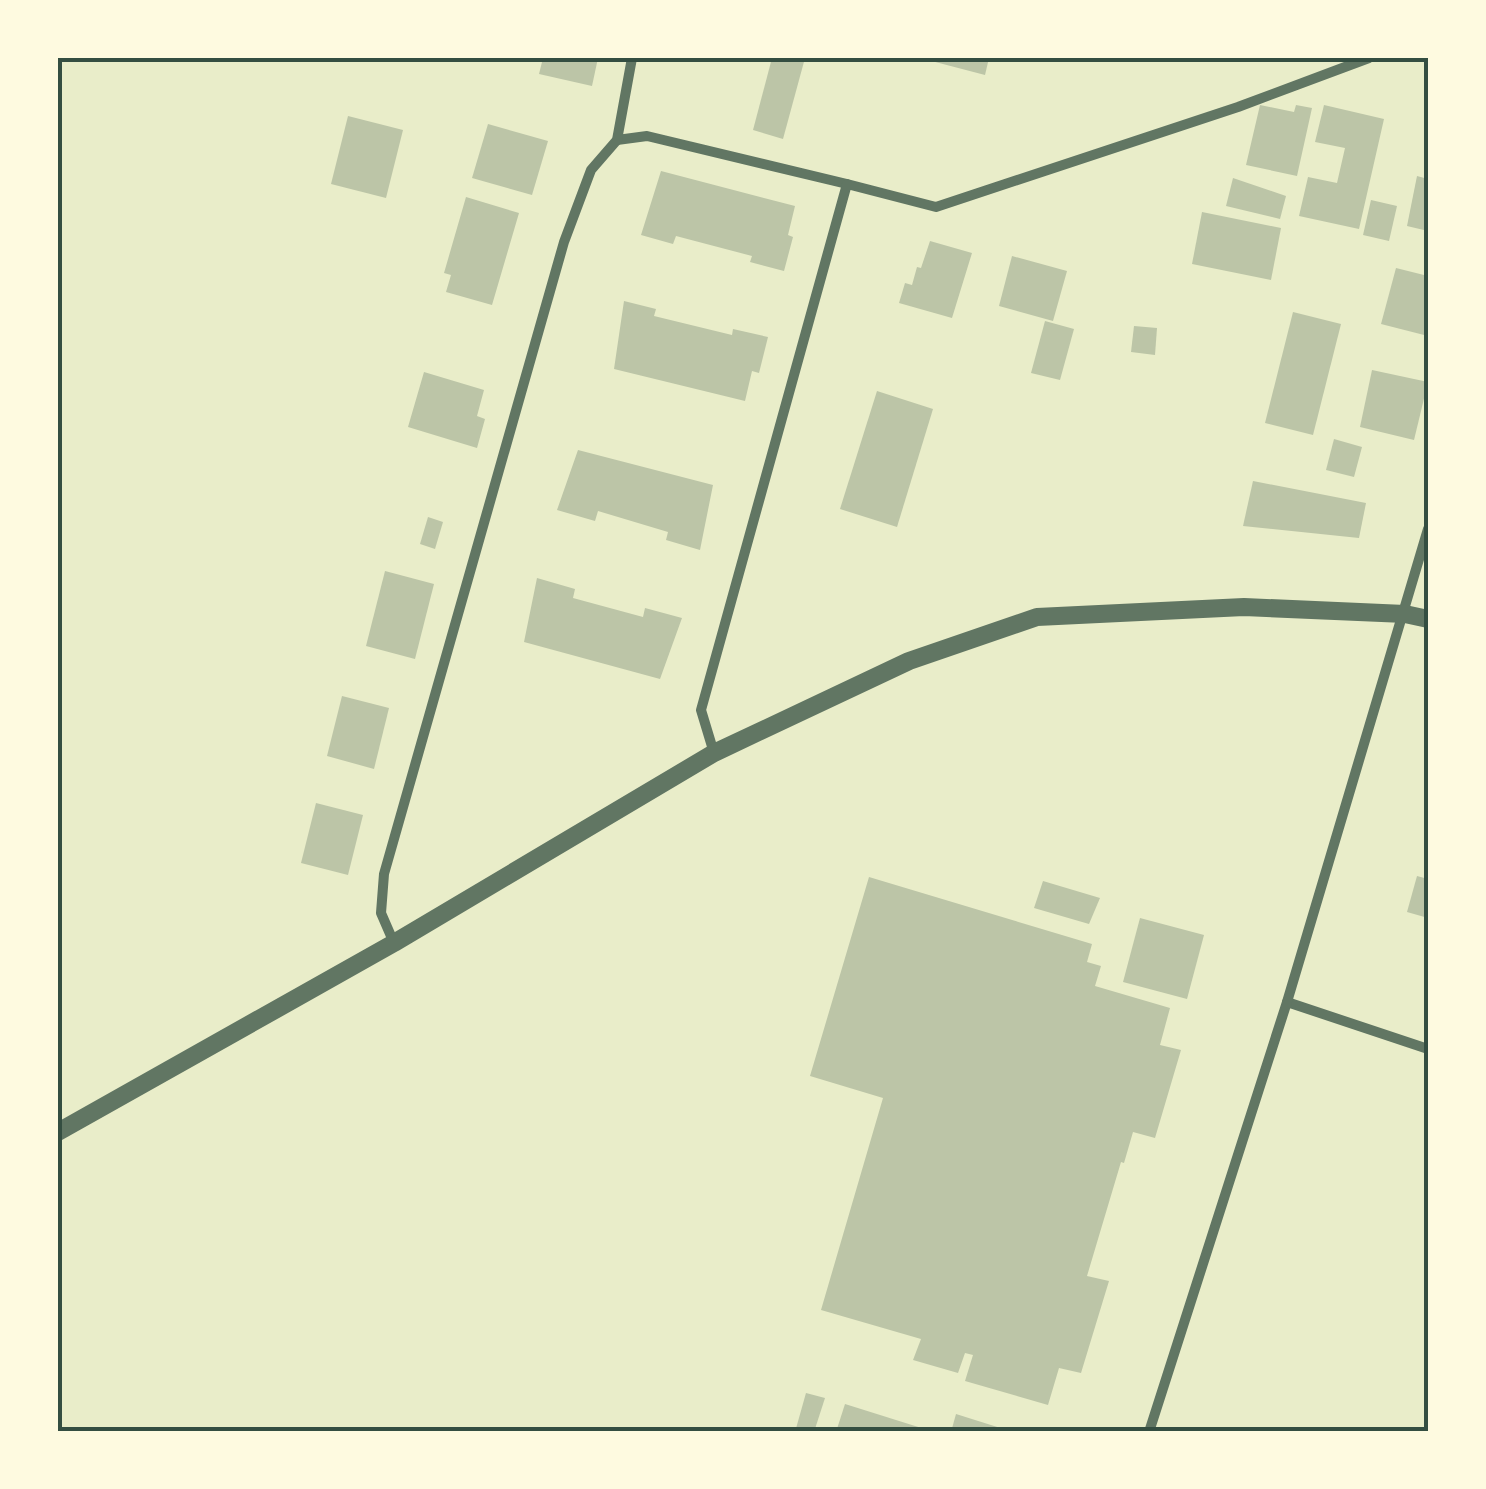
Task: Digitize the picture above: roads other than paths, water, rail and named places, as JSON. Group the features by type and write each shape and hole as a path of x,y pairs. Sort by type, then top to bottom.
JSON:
{"street":[{"path":"394,942 381,913 389,855 564,242 591,170 616,140 632,58"},
{"path":"616,140 647,136 936,207 1238,108 1368,58"},
{"path":"714,754 701,710 847,184"},
{"path":"1149,1432 1287,1002 1428,530"},
{"path":"58,1132 394,942 714,754 909,661 1037,617 1244,607 1405,614 1428,619"},
{"path":"1287,1002 1428,1049"}]}
